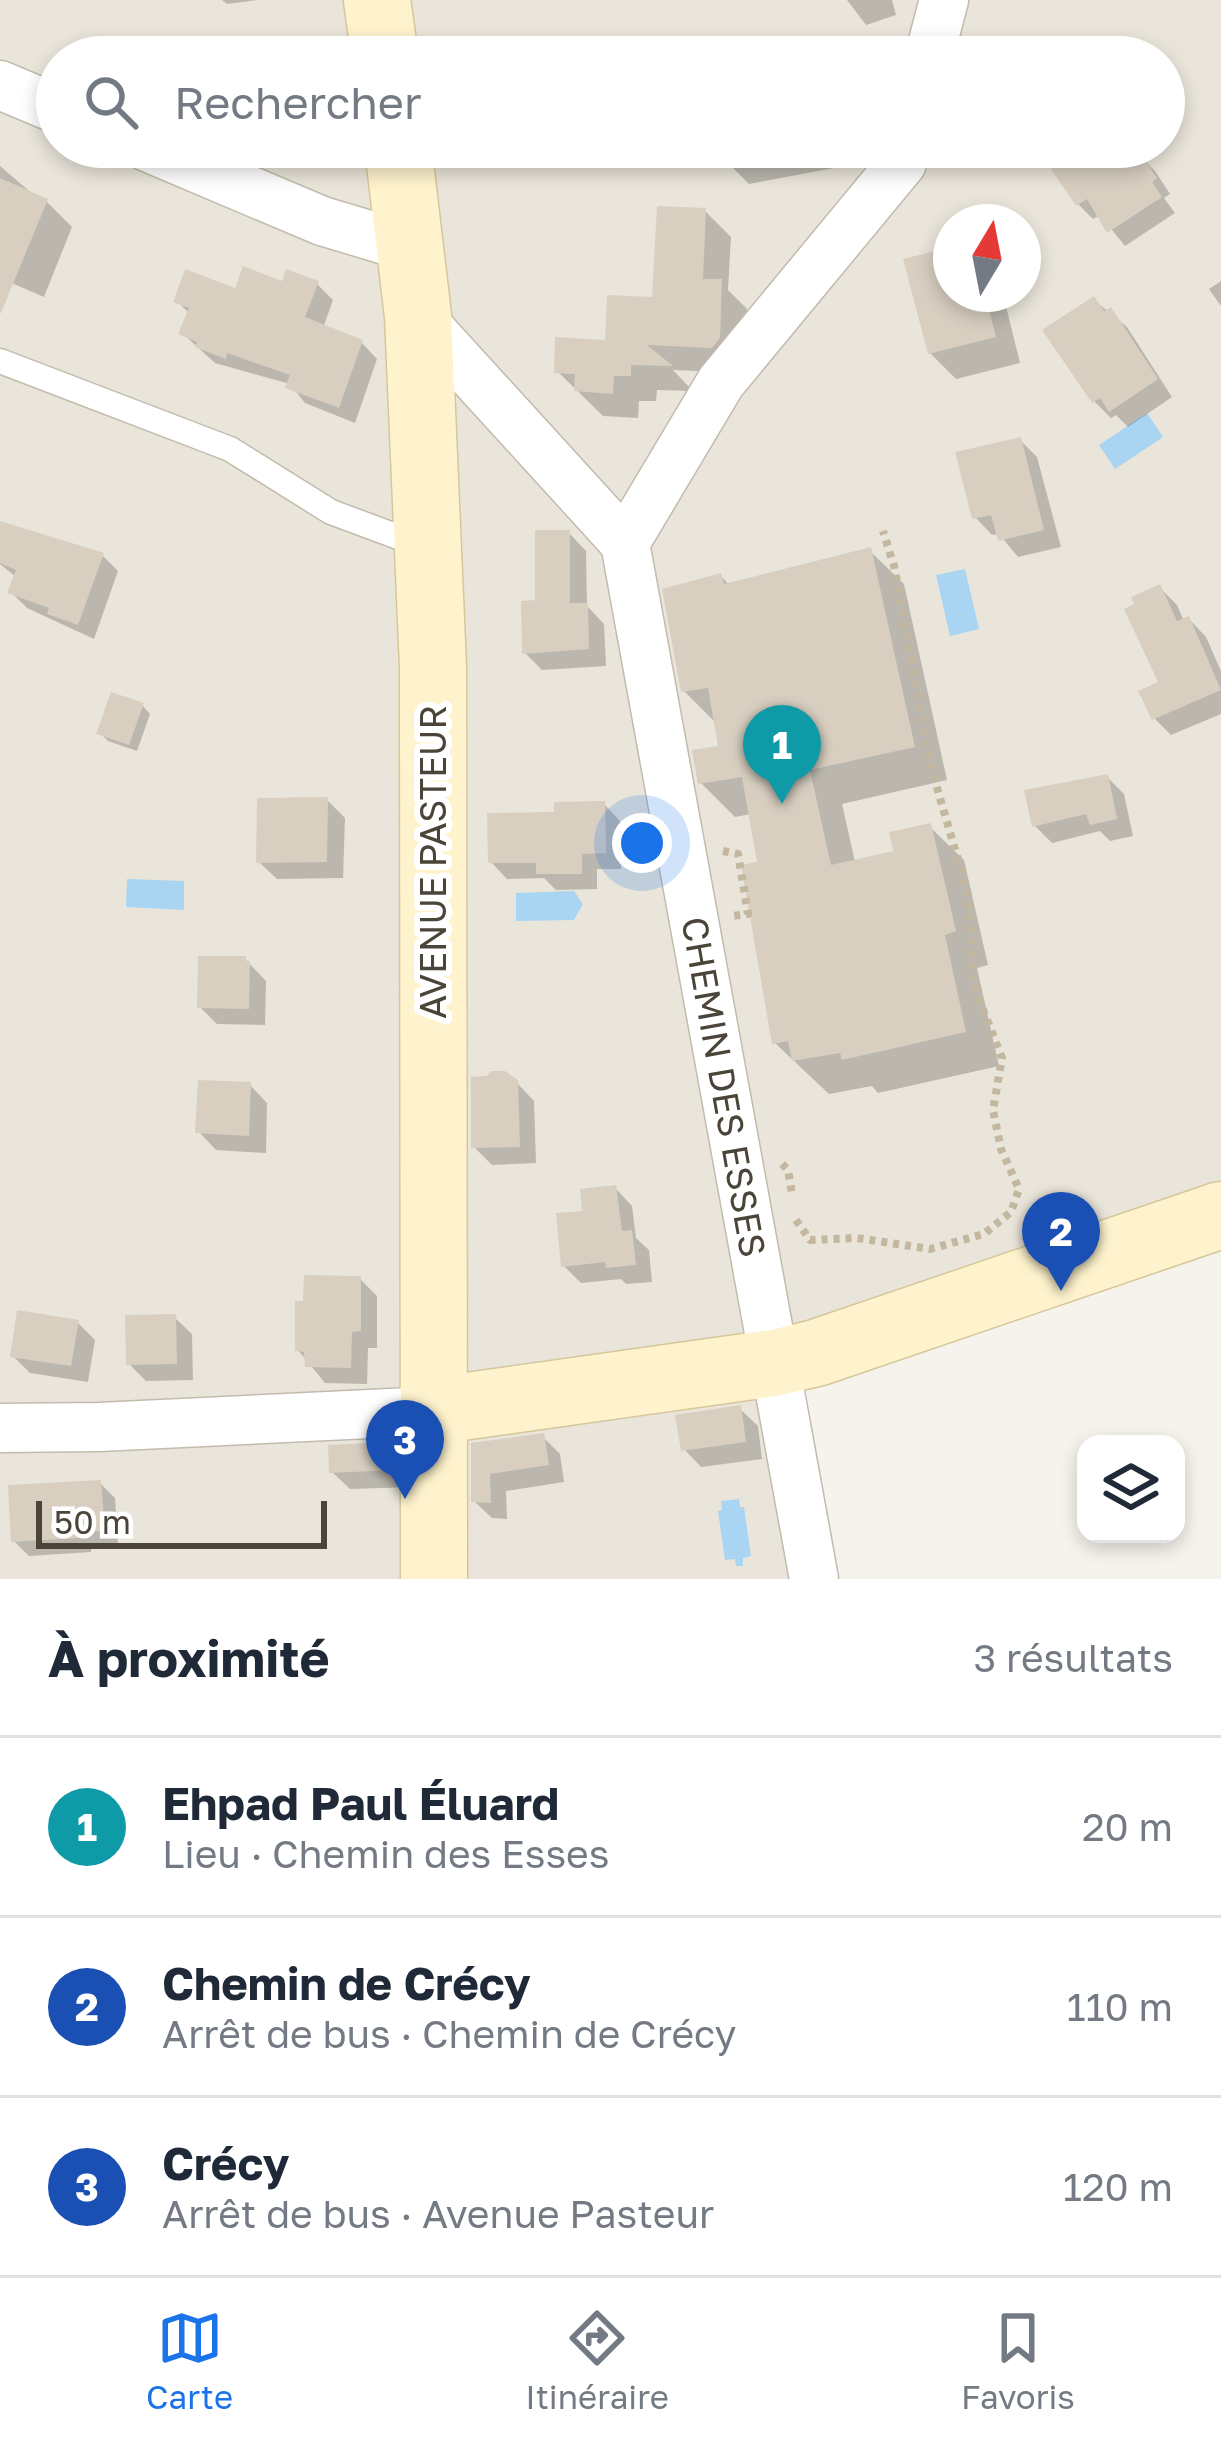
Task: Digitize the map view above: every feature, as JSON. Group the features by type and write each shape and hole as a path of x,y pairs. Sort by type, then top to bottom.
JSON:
{"main road":[{"path":"377,0 382,36"},
{"name":"AVENUE PASTEUR","path":"401,168 418,316 434,667 434,1579"},
{"path":"432,1411 774,1363 816,1353 1221,1214"}],"street":[{"path":"935,36 944,0"},
{"path":"0,85 36,100"},
{"path":"197,168 322,221 412,248"},
{"path":"418,316 625,543 721,382 898,168"},
{"name":"CHEMIN DES ESSES","path":"625,543 814,1579"},
{"path":"0,1428 432,1411"}],"lane":[{"path":"0,361 230,449 331,512 428,548"}],"path":[{"path":"771,1154 788,1170 796,1225 811,1240 857,1238 930,1249 984,1234 1011,1212 1019,1190 1001,1149 993,1110 1002,1058 975,988 968,894 931,767 894,566 883,530"},
{"path":"680,845 738,854 748,914 732,916 735,938"}],"shaded area":[{"path":"0,0 1221,0 1221,1246 793,1377 831,1579 0,1579"}],"water":[{"path":"1147,413 1163,437 1115,469 1099,445"},
{"path":"965,569 979,629 950,636 936,575"},
{"path":"127,879 184,881 184,910 126,907"},
{"path":"574,891 583,904 574,920 516,921 516,893"},
{"path":"739,1499 751,1556 743,1558 743,1566 736,1566 735,1559 725,1560 718,1511 721,1501"}],"building":[{"path":"1151,168 1157,178 1152,182 1162,197 1107,233 1087,199 1076,206 1051,169"},
{"path":"0,178 48,199 1,313 0,313"},
{"path":"657,206 706,208 703,279 722,279 720,338 712,348 647,345 673,366 631,365 631,376 614,376 613,394 574,391 575,374 554,373 555,337 605,340 607,295 652,297"},
{"path":"933,252 933,312 990,312 996,337 928,354 903,259"},
{"path":"243,266 282,281 286,269 319,281 305,317 363,340 339,408 285,388 290,375 227,353 226,359 195,347 197,342 178,334 189,308 173,302 185,269 235,288"},
{"path":"1094,296 1104,311 1111,307 1158,379 1109,412 1100,398 1092,403 1042,330"},
{"path":"1021,437 1044,530 998,541 991,515 972,519 955,452"},
{"path":"0,521 104,553 78,625 7,593 16,570 0,563"},
{"path":"535,530 570,530 570,603 588,603 589,649 522,654 521,601 535,600"},
{"path":"871,547 915,747 810,770 831,865 893,851 889,832 931,823 956,931 945,935 966,1032 842,1060 840,1053 792,1061 788,1041 772,1044 741,865 757,862 742,777 698,784 692,750 718,746 708,688 681,692 662,589 721,573 724,584"},
{"path":"1160,584 1177,621 1189,616 1221,690 1152,720 1138,691 1158,682 1124,609 1134,604 1131,597"},
{"path":"111,692 144,703 129,745 96,734"},
{"path":"1108,774 1117,819 1090,825 1086,814 1032,827 1024,790"},
{"path":"328,797 327,862 256,863 257,798"},
{"path":"605,801 606,853 582,854 582,874 536,874 536,863 488,863 487,813 554,812 554,802"},
{"path":"198,956 246,956 250,961 249,1009 197,1008"},
{"path":"491,1071 505,1071 518,1080 520,1147 471,1148 471,1077 487,1076"},
{"path":"198,1080 251,1082 249,1136 195,1133"},
{"path":"616,1185 622,1231 632,1230 636,1265 606,1268 605,1262 561,1267 556,1213 582,1211 580,1189"},
{"path":"304,1275 361,1276 361,1331 352,1332 351,1368 305,1367 304,1352 295,1351 295,1301 303,1301"},
{"path":"17,1310 79,1320 71,1366 10,1357"},
{"path":"176,1314 177,1364 126,1365 125,1315"},
{"path":"741,1405 746,1442 681,1451 675,1415"},
{"path":"544,1433 549,1465 490,1474 491,1503 471,1502 471,1443"},
{"path":"389,1442 396,1449 396,1470 329,1473 328,1445"},
{"path":"101,1480 105,1531 77,1532 78,1538 11,1542 8,1485"}],"place":[{"name":"Ehpad Paul Éluard","path":"782,804"},
{"name":"Chemin de Crécy","path":"1061,1291"},
{"name":"Crécy","path":"405,1499"}]}
